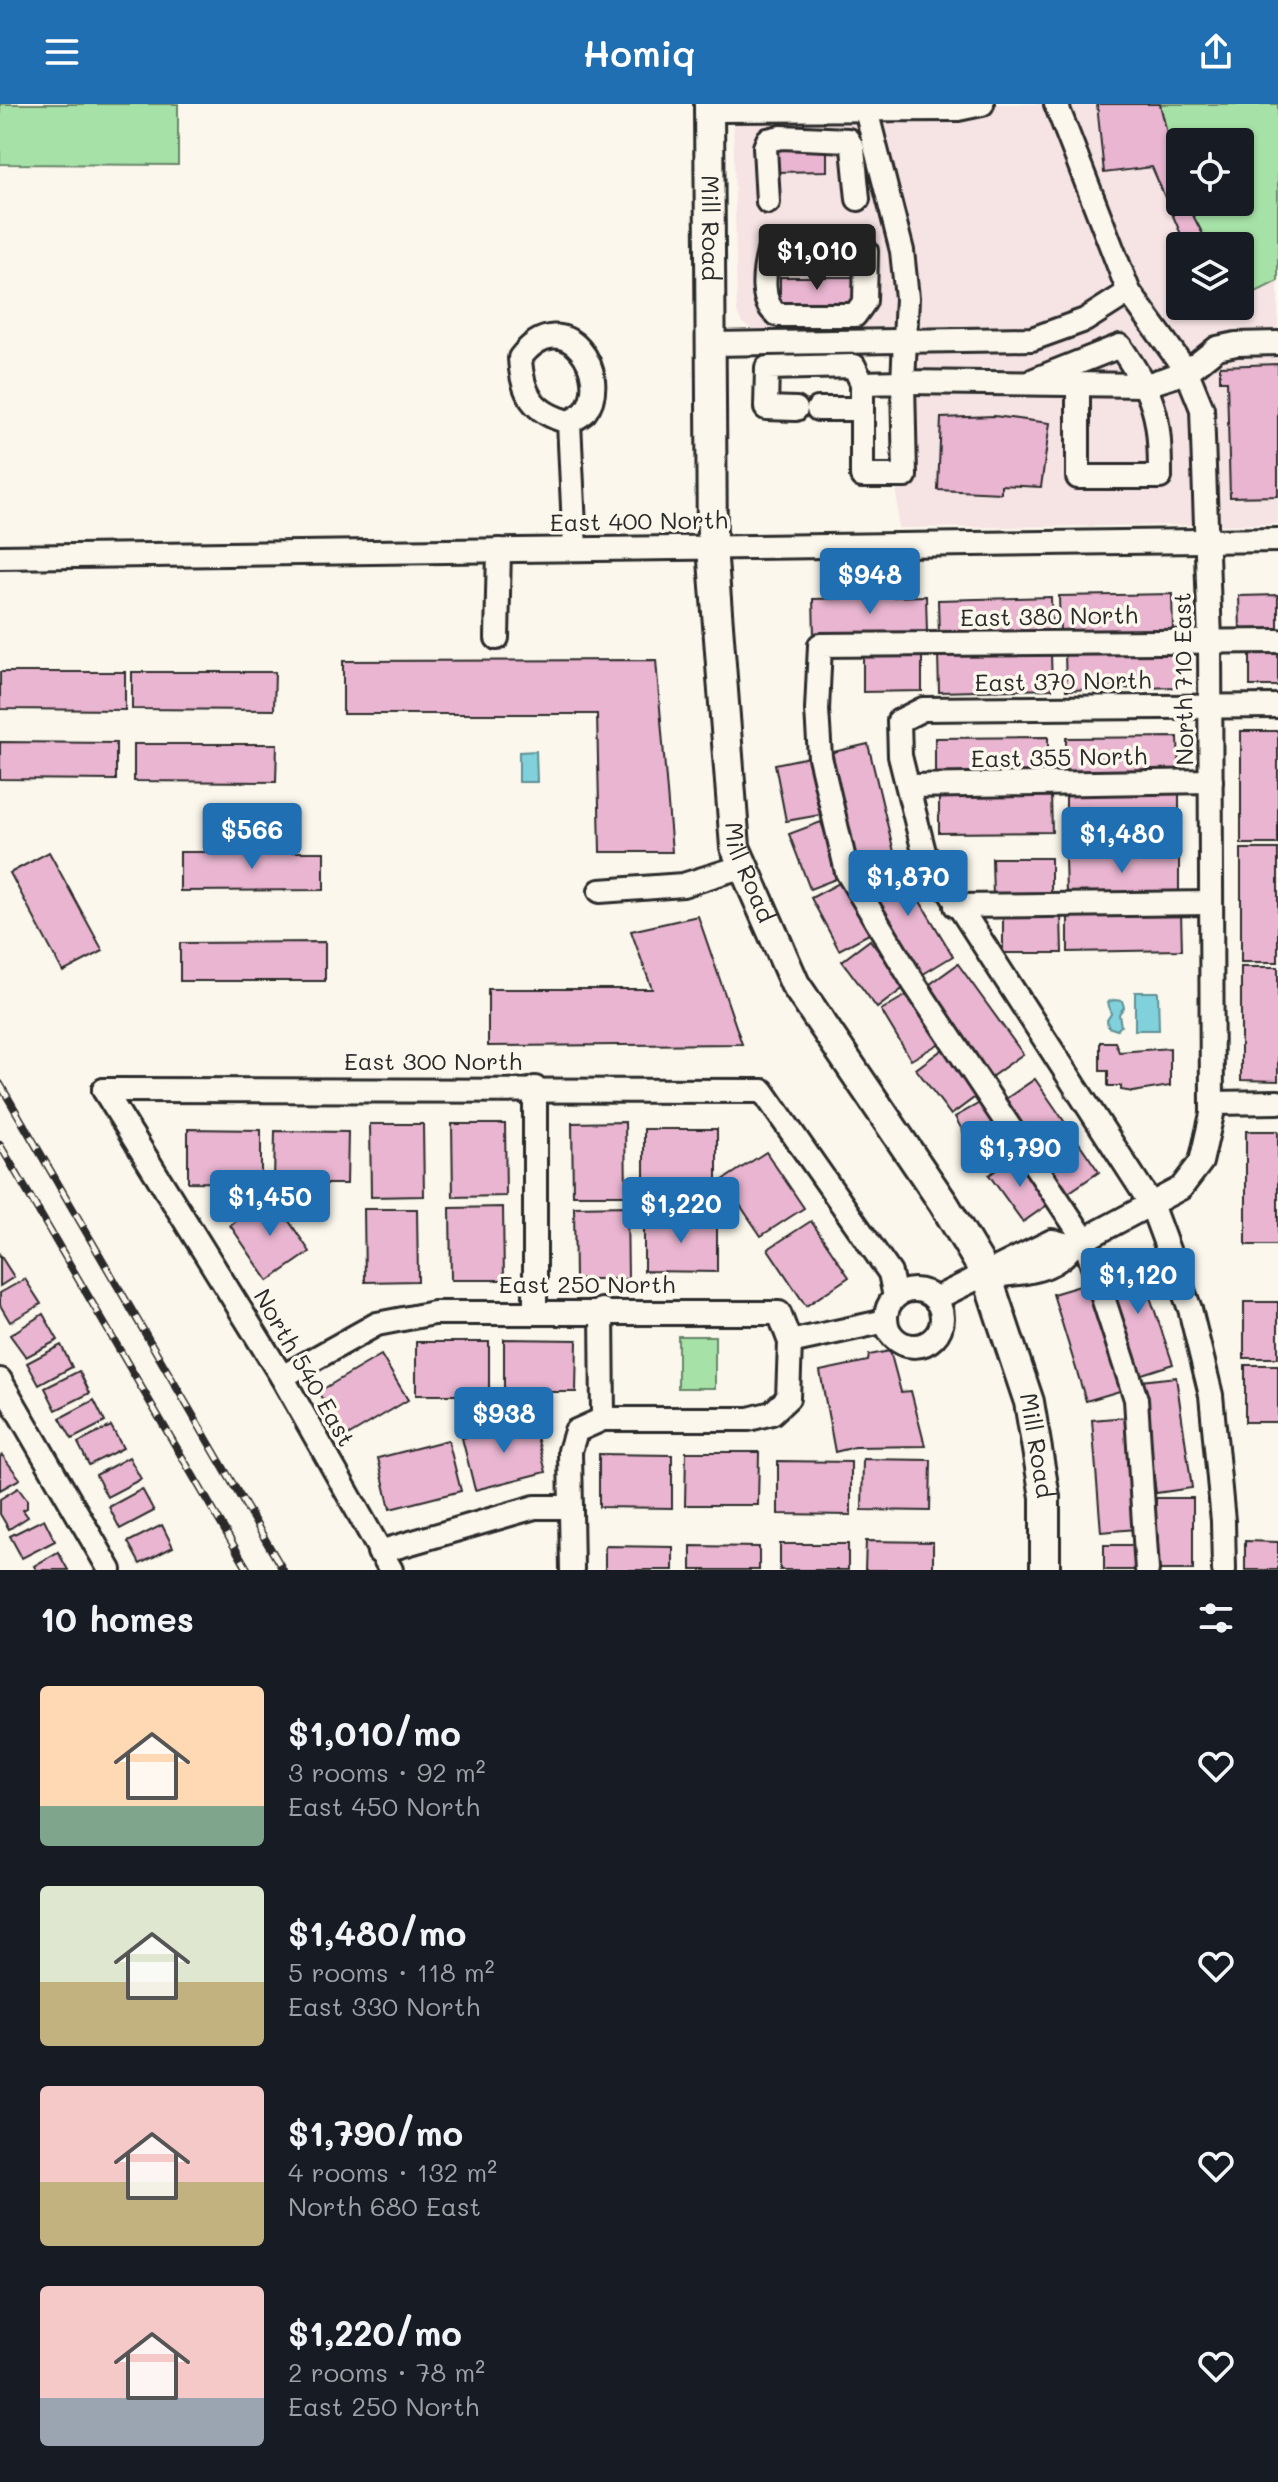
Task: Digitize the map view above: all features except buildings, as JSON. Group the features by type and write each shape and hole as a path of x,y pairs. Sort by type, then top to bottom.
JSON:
{"main road":[{"name":"Mill Road","path":"709,107 712,547 735,847 795,984 944,1204 987,1276 1029,1402 1045,1497 1045,1570"}],"street":[{"path":"709,107 866,110 982,104"},
{"name":"North 710 East","path":"987,1276 1026,1274 1064,1258 1078,1242 1181,1188 1201,1162 1212,1103 1211,706 1202,409 1187,372 1129,292 1056,104"},
{"path":"862,409 766,408 767,368 854,366 862,383 862,409 862,476 905,476 903,382 907,298 902,251 866,110"},
{"path":"768,202 765,147 768,140 781,137 848,140 853,148 858,199"},
{"path":"769,252 765,287 769,310 778,315 855,315 865,301 866,251"},
{"path":"712,344 1032,339 1085,320 1129,292"},
{"path":"862,383 1146,385 1187,372 1217,348 1236,344 1278,343"},
{"path":"1022,385 1120,346 1146,385 1160,422 1160,477 1078,477 1078,385"},
{"path":"569,422 575,549"},
{"name":"East 400 North","path":"0,557 1278,540"},
{"path":"497,638 499,550"},
{"name":"East 380 North","path":"1078,1242 847,872 820,757 817,710 820,645 1278,641"},
{"name":"East 370 North","path":"909,786 900,756 899,721 923,709 1278,706"},
{"name":"East 355 North","path":"909,786 1211,781"},
{"path":"909,786 924,852 1151,1204 1190,1309 1211,1395 1223,1521 1224,1570"},
{"path":"600,891 683,885 744,866"},
{"path":"956,906 1211,903"},
{"path":"535,1088 535,1312"},
{"name":"East 300 North","path":"104,1090 535,1088 763,1091 890,1273 895,1297"},
{"name":"North 540 East","path":"104,1090 282,1377 385,1561"},
{"path":"1212,1103 1278,1102"},
{"path":"1078,1242 1136,1399 1147,1570"},
{"path":"935,1299 987,1276"},
{"path":"919,1290 935,1299 943,1316 937,1335 930,1342 921,1346 902,1343 894,1338 886,1321 895,1297 919,1290"},
{"path":"602,1310 603,1419"},
{"name":"East 250 North","path":"282,1377 377,1324 434,1313 602,1310 779,1313 790,1342"},
{"path":"572,1570 570,1451 576,1431 603,1419 749,1419 772,1413 788,1398 790,1342 886,1321"},
{"path":"0,1380 110,1570"},
{"path":"385,1561 535,1507 571,1507"}],"shaded area":[{"path":"733,104 1278,104 1278,524 898,528 892,328 754,330 742,323 737,312"}],"green space":[{"path":"0,104 178,104 178,165 0,164"},
{"path":"1152,104 1278,104 1278,281 1254,293 1254,232 1192,232 1184,216 1254,216 1254,128 1166,128 1166,163"},
{"path":"678,1336 715,1336 715,1388 678,1388"}],"water":[{"path":"536,751 537,782 519,782 519,752"},
{"path":"1135,992 1158,992 1159,1030 1135,1030"},
{"path":"1122,1001 1124,1007 1119,1014 1121,1026 1117,1030 1108,1027 1107,1020 1111,1014 1108,1002"}],"railway":[{"path":"0,1084 283,1570"},
{"path":"0,1145 248,1570"}]}
